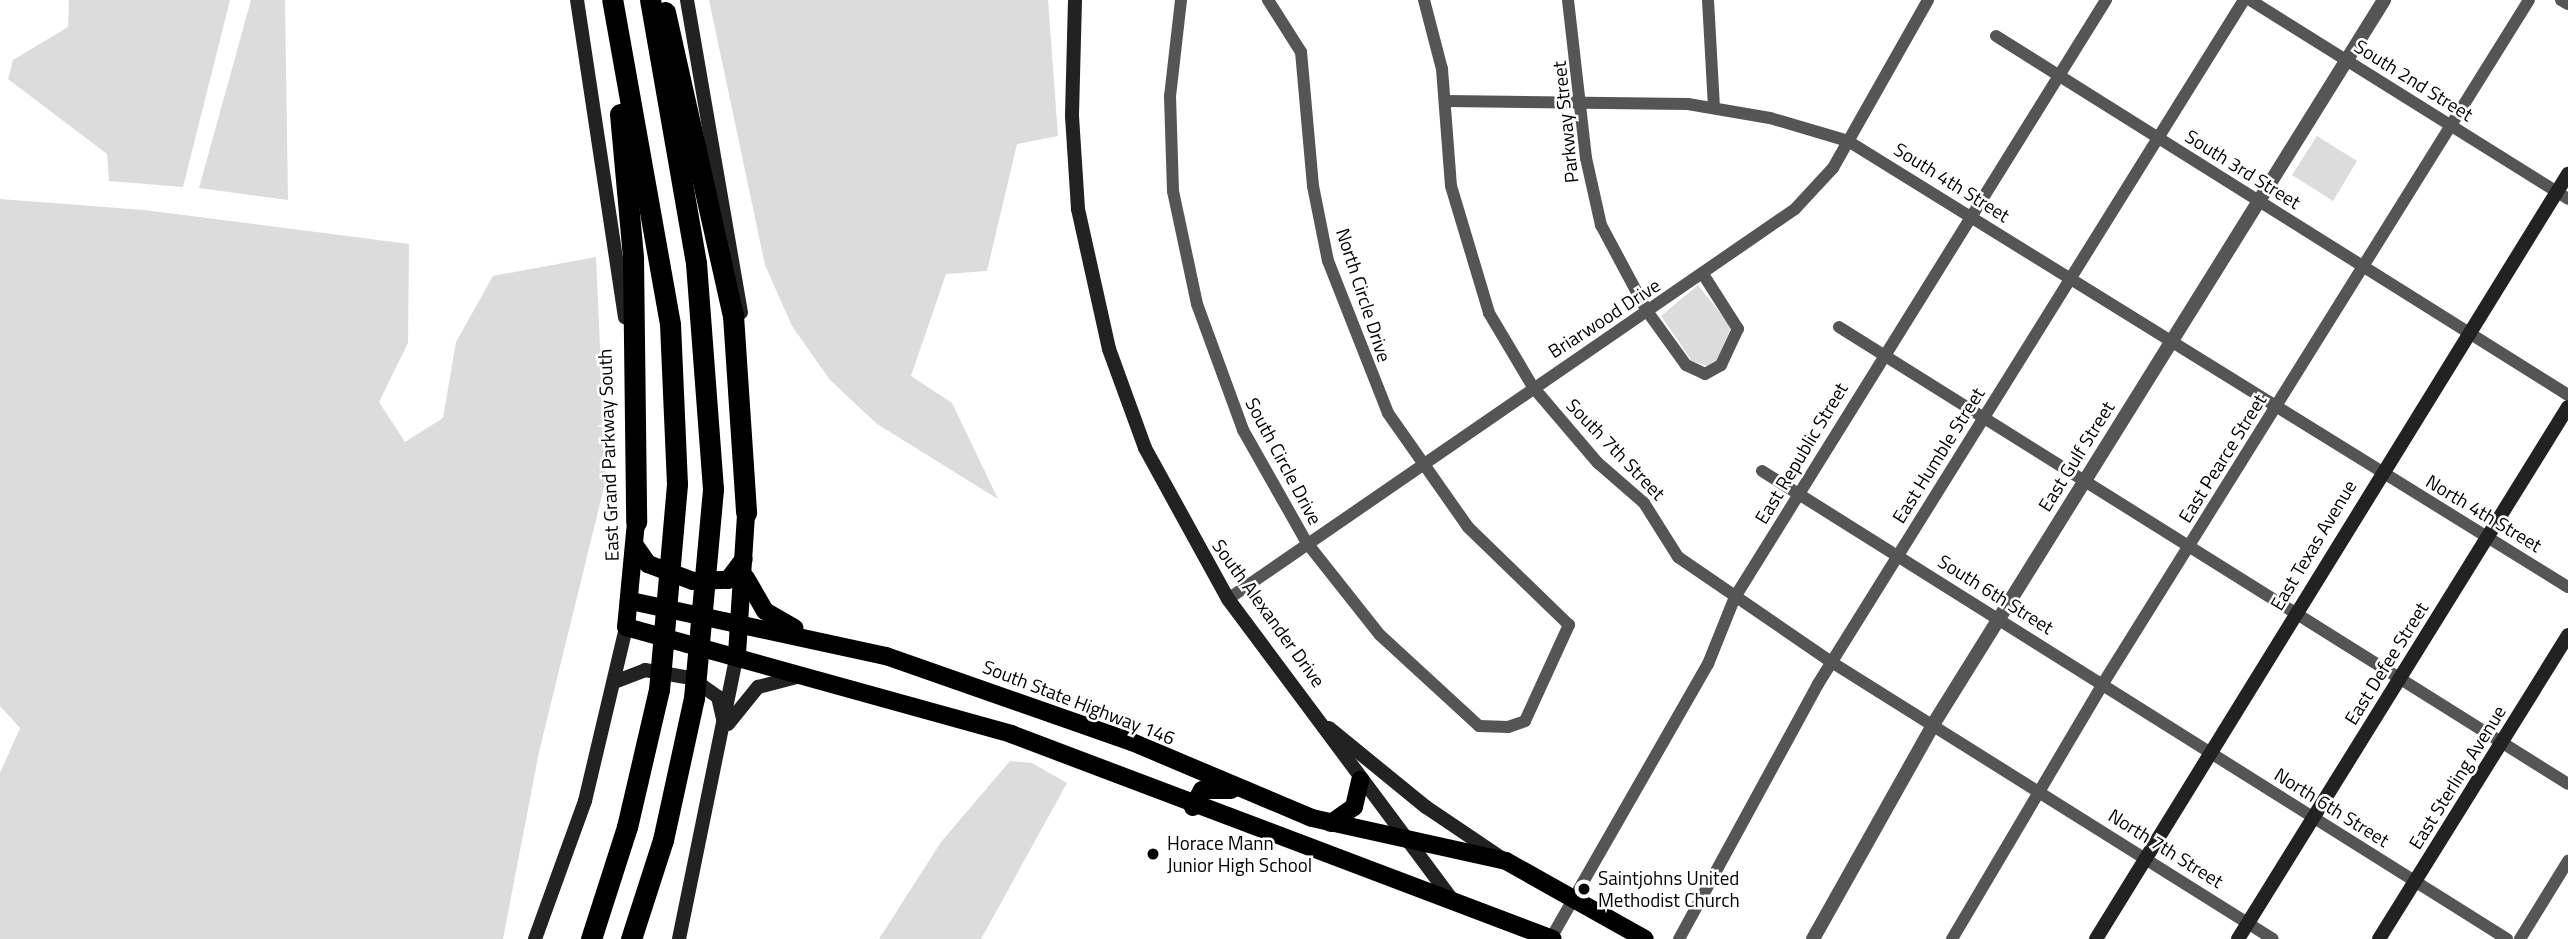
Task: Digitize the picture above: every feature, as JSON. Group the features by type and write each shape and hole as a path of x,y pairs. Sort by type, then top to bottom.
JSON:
{"highway":[{"path":"612,0 633,258 636,522"},
{"path":"591,939 627,827 659,690 675,556 674,360 612,0"},
{"path":"631,939 663,840 694,698 710,565 712,450 704,327 650,0"},
{"path":"660,0 733,315 746,513"}],"main road":[{"name":"East Grand Parkway South","path":"535,939 585,801 617,681 631,601 636,547 623,301 577,0"},
{"path":"679,939 724,731 737,654 746,513 739,289 687,0"},
{"name":"South Alexander Drive","path":"1075,0 1074,167 1096,300 1145,448 1228,599 1322,723 1403,839 1450,897 1552,938"},
{"name":"East Texas Avenue","path":"2097,939 2143,856 2380,472 2469,333 2563,196 2568,174"},
{"name":"East Defee Street","path":"2238,939 2398,676 2488,538 2568,407"},
{"path":"636,547 648,564 693,581 728,580 744,566"},
{"path":"744,566 765,611 824,640"},
{"name":"South State Highway 146","path":"631,601 824,640 1018,699 1331,823 1506,861"},
{"path":"626,627 818,676 1012,734 1194,807 1450,897"},
{"name":"East Sterling Avenue","path":"2379,939 2568,635"},
{"path":"617,681 645,670 707,685 718,697 724,731"},
{"path":"724,731 758,687 818,676"},
{"name":"South Alexander Drive","path":"1322,723 1426,807 1506,861 1646,939"},
{"path":"1331,823 1354,807 1360,780"},
{"path":"1194,807 1212,786 1255,794"}],"street":[{"name":"South Circle Drive","path":"1181,0 1170,96 1173,191 1187,269 1226,391 1307,543 1380,635 1479,726 1494,730 1525,721 1554,665"},
{"name":"North Circle Drive","path":"1268,0 1301,52 1313,186 1328,261 1357,348 1421,467 1502,565 1569,625 1554,665"},
{"name":"South 7th Street","path":"1424,0 1446,101 1451,186 1489,313 1533,387 1598,463 1644,503 1678,557 1833,663 1934,723 2038,792"},
{"name":"Parkway Street","path":"1568,0 1582,100 1586,158 1601,225 1647,312 1686,365 1705,374 1714,371 1738,329 1703,274"},
{"path":"1708,0 1714,108"},
{"name":"Briarwood Drive","path":"1228,599 1795,209 1849,141 1928,0"},
{"name":"East Republic Street","path":"1552,938 1708,664 1735,597 1882,356 2106,0"},
{"name":"East Humble Street","path":"1679,939 1833,663 2244,0"},
{"name":"South 2nd Street","path":"2249,0 2563,196"},
{"name":"East Gulf Street","path":"1813,939 1934,723 2384,0"},
{"name":"East Pearce Street","path":"1952,939 2102,685 2529,0"},
{"path":"2561,0 2568,4"},
{"name":"South 3rd Street","path":"1996,36 2568,395"},
{"name":"South 4th Street","path":"1446,101 1582,100 1714,108 1849,141 2380,472"},
{"path":"1839,327 1982,420 2568,784"},
{"name":"South 6th Street","path":"1762,471 2208,752"},
{"name":"North 4th Street","path":"2380,472 2568,587"},
{"name":"North 6th Street","path":"2208,752 2507,939"},
{"name":"North 7th Street","path":"2038,792 2273,939"},
{"path":"2520,939 2568,861"}],"shaded area":[{"path":"69,0 230,0 183,187 109,181 107,154 8,79 13,60 68,27"},
{"path":"251,0 285,0 288,200 199,188"},
{"path":"709,0 1048,0 1058,136 1017,144 987,271 946,274 911,376 952,403 998,499 877,424 830,380 792,326 765,265"},
{"path":"2317,136 2357,161 2333,201 2292,175"},
{"path":"0,199 144,210 409,244 408,343 379,402 405,442 443,418 456,342 493,276 596,257 606,479 539,752 503,939 0,939 0,773 20,728 0,706"},
{"path":"1698,285 1731,327 1716,363 1707,366 1692,361 1661,316"},
{"path":"1010,761 1032,763 1067,783 981,939 879,939 941,842"}],"place":[{"name":"Horace Mann Junior High School","path":"1153,854"},
{"name":"Saintjohns United Methodist Church","path":"1584,889"}]}
